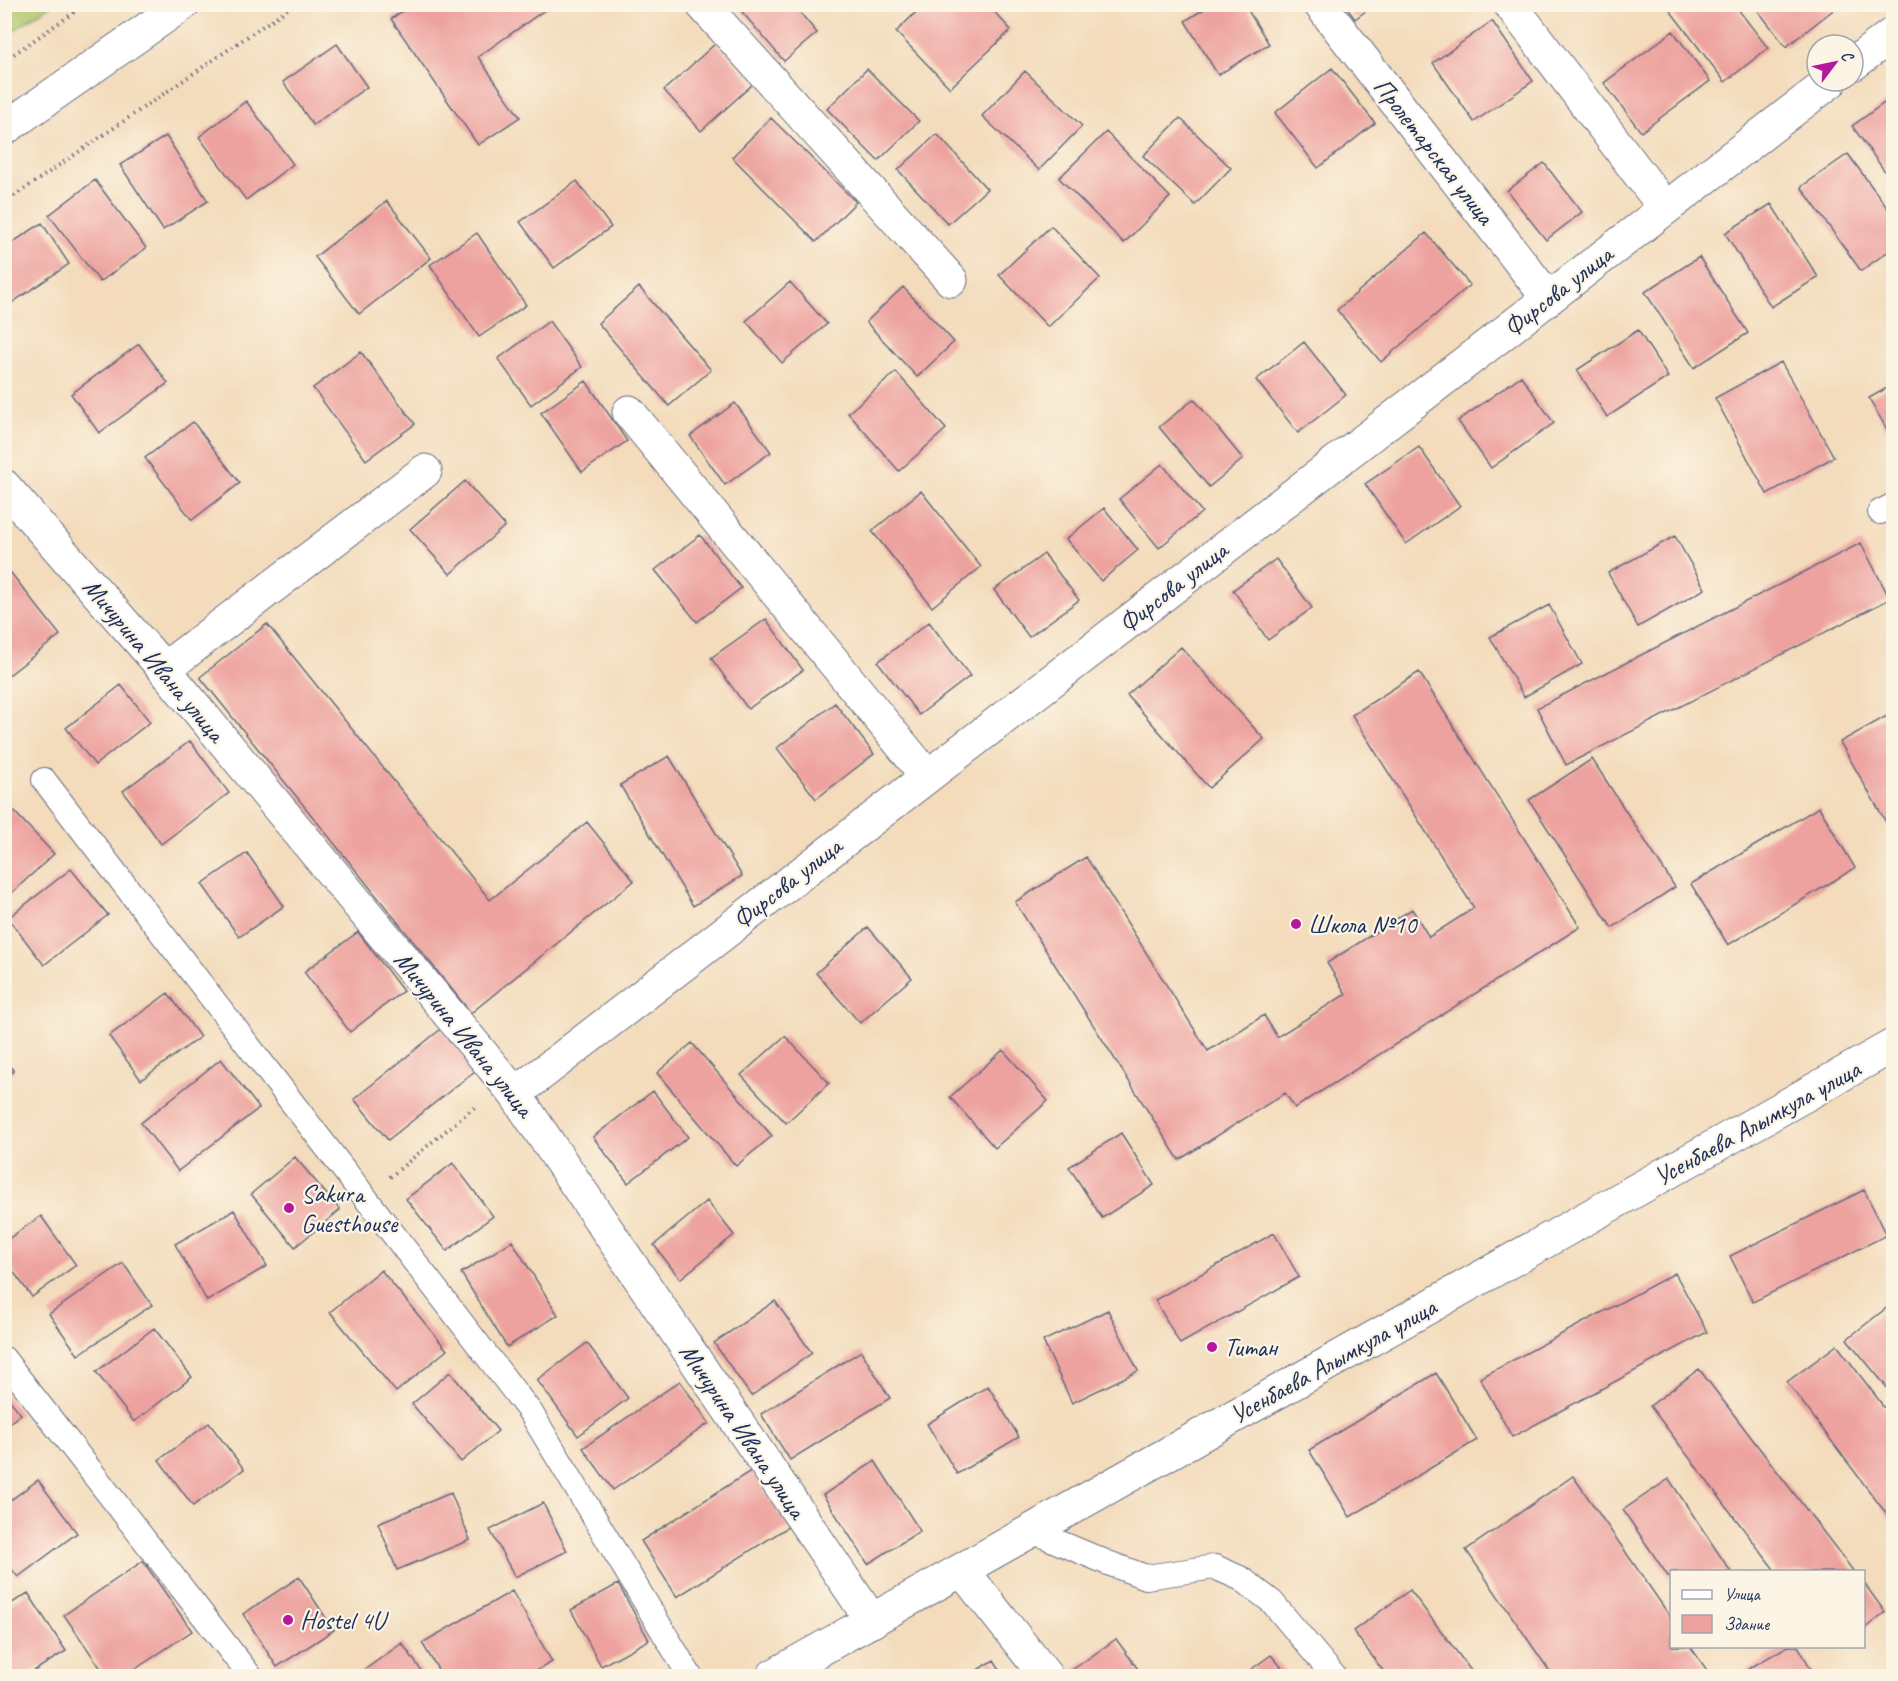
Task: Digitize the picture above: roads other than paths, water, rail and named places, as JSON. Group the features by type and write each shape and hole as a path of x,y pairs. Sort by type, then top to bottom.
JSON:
{"street":[{"path":"4,129 183,4"},
{"path":"702,4 951,280"},
{"name":"Пролетарская улица","path":"1320,4 1548,298"},
{"path":"1510,4 1665,208"},
{"path":"1865,55 1893,33"},
{"name":"Фирсова улица","path":"510,1088 927,776 1815,93"},
{"path":"629,412 927,776"},
{"path":"164,669 425,471"},
{"name":"Мичурина Ивана улица","path":"4,486 164,669 510,1088 872,1621"},
{"name":"Усенбаева Алымкула улица","path":"773,1677 1893,1046"},
{"path":"962,1570 1046,1677"}],"lane":[{"path":"44,780 531,1413 690,1677"},
{"path":"4,1359 250,1677"},
{"path":"1032,1531 1146,1577 1215,1567 1242,1579 1272,1602 1334,1677"}],"place":[{"name":"Школа №10","path":"1296,924"},
{"name":"Sakura Guesthouse","path":"289,1208"},
{"name":"Титан","path":"1212,1347"},
{"name":"Hostel 4U","path":"288,1620"}]}
